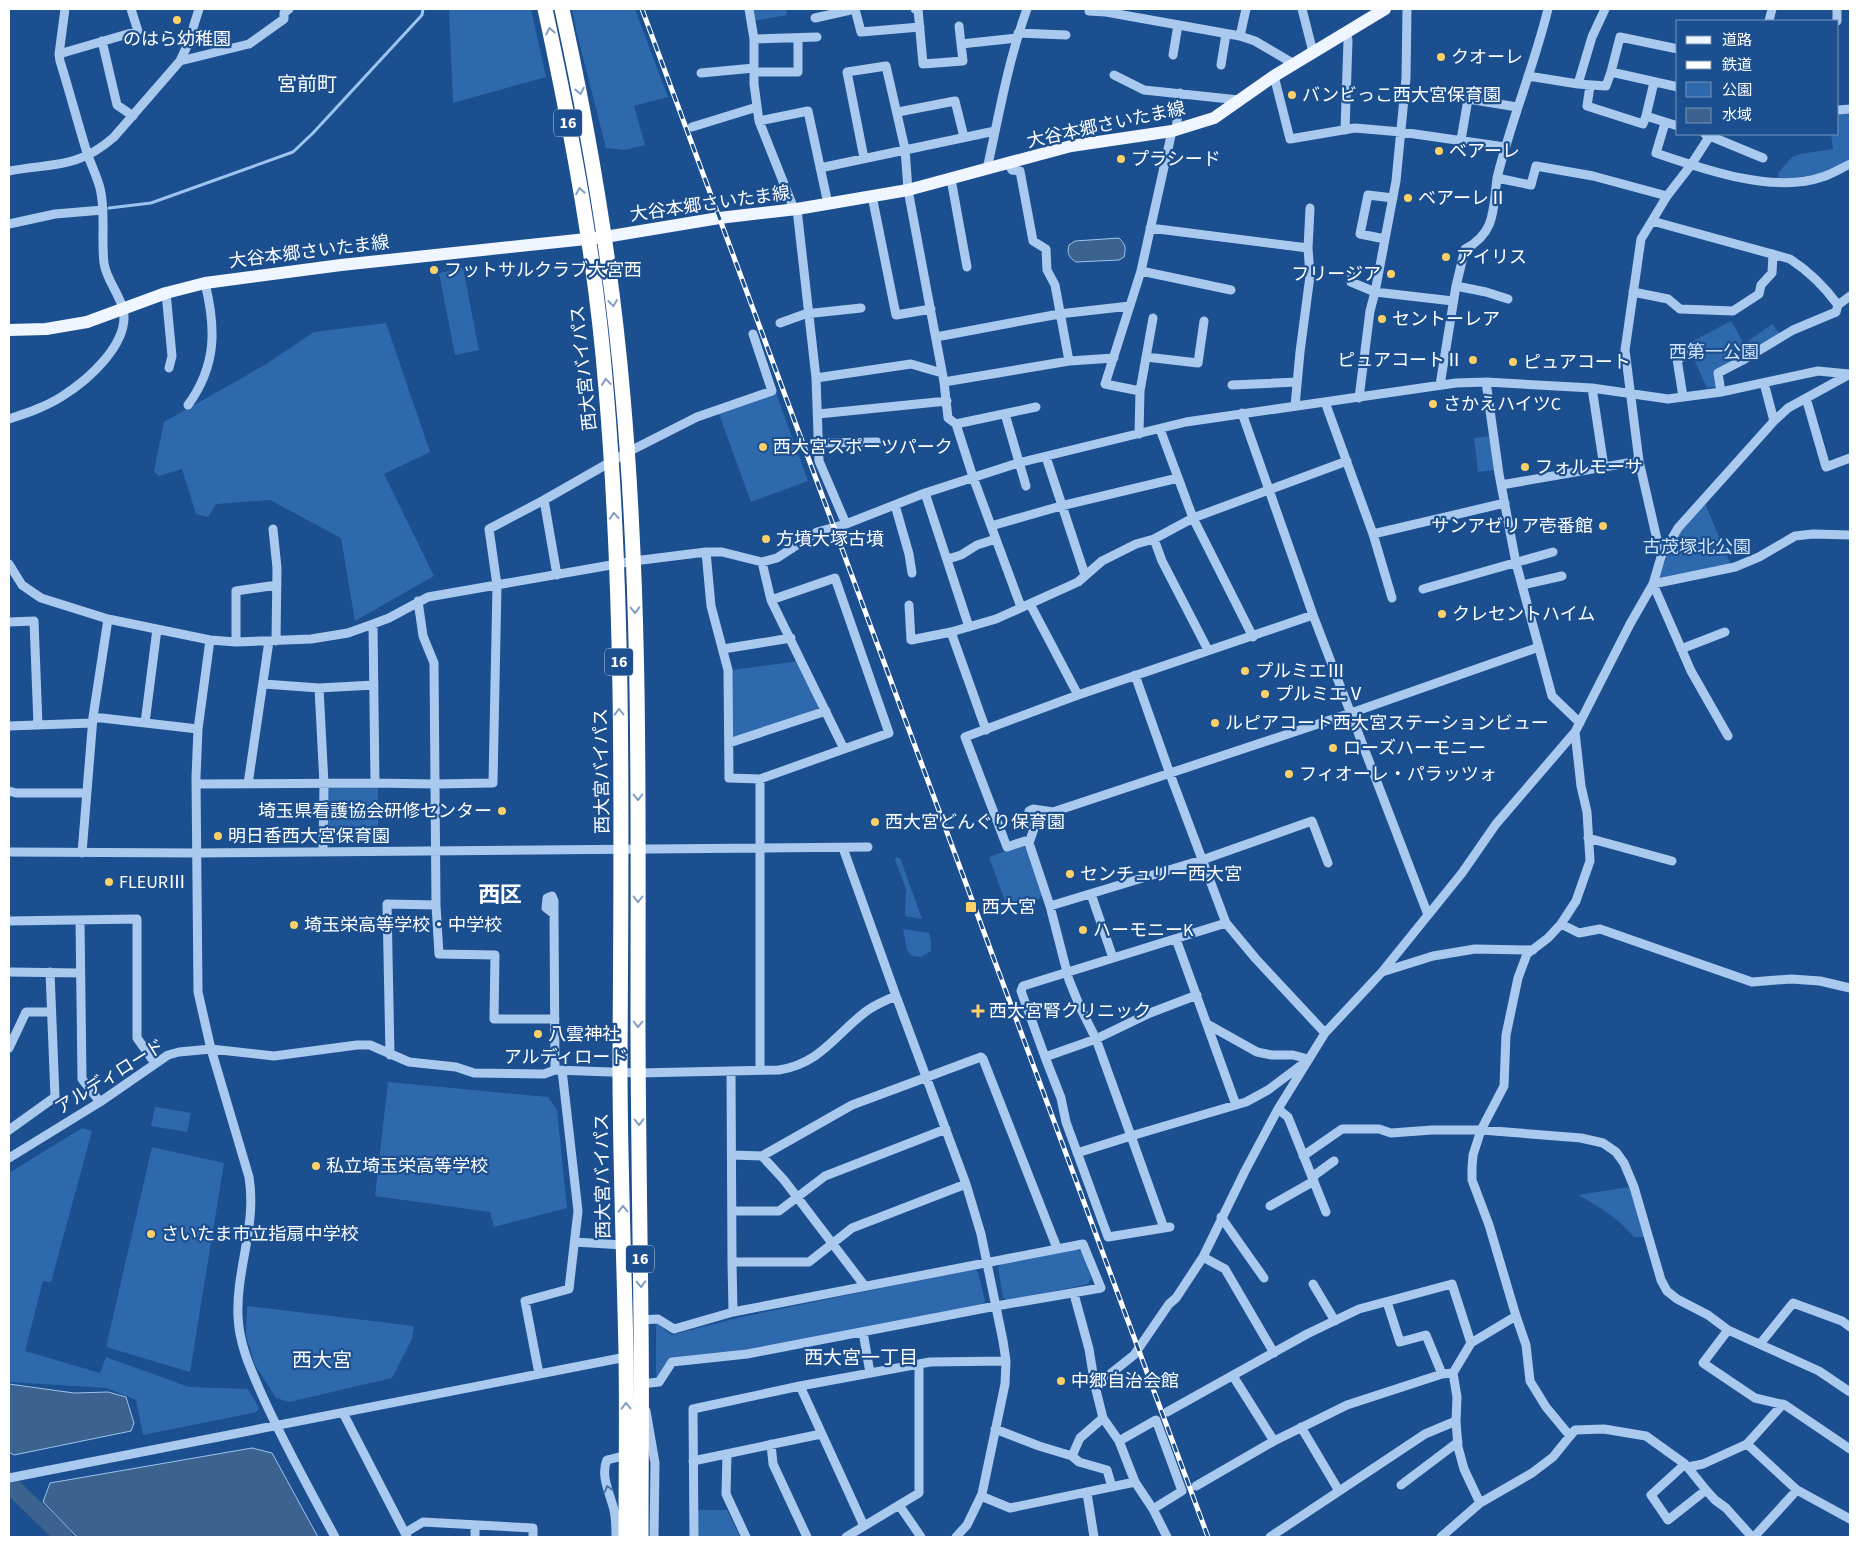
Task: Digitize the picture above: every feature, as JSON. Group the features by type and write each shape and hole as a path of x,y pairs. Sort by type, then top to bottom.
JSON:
{"highway":[{"name":"西大宮バイパス","path":"545,9 563,91 588,239 606,386 617,564 622,850 620,1072 626,1357 626,1537"},
{"name":"西大宮バイパス","path":"562,9 581,95 605,237 623,393 634,562 639,850 638,1073 642,1446 641,1537"}],"main road":[{"name":"大谷本郷さいたま線","path":"9,330 46,329 87,322 166,293 205,283 341,265 605,237 720,218 828,204 908,190 1071,146 1174,131 1214,118 1274,76 1385,9"}],"street":[{"path":"9,419 36,410 62,396 84,380 105,359 117,343 123,322 123,309 104,265 103,210 100,188 59,54 65,9"},
{"path":"59,54 138,31 131,9"},
{"path":"9,172 71,163 89,156 109,142 180,61 188,44 199,9"},
{"path":"180,61 249,44 284,19 284,13 289,9"},
{"path":"749,9 754,39 754,70 759,121 795,209 816,378 820,461 846,524"},
{"path":"814,18 855,9 861,32 920,27"},
{"path":"915,9 918,9 923,64 963,61 959,26"},
{"path":"987,169 1017,36 1027,9"},
{"path":"1089,9 1089,11 1106,12 1240,36 1255,41 1294,64"},
{"path":"1240,36 1246,9"},
{"path":"1302,9 1313,52"},
{"path":"1359,398 1370,311 1393,198 1406,78 1407,9"},
{"path":"1440,384 1453,301 1465,249 1476,243 1485,234 1492,216 1496,178 1548,9"},
{"path":"1578,84 1592,37 1605,9"},
{"path":"1173,54 1178,25"},
{"path":"1345,130 1348,40 1346,32"},
{"path":"1221,65 1226,34"},
{"path":"961,44 1017,36 1066,35"},
{"path":"754,39 817,37"},
{"path":"1528,76 1590,86 1606,86 1620,37 1676,49"},
{"path":"701,73 754,70 798,72 798,38"},
{"path":"102,42 118,105 133,116"},
{"path":"864,158 847,72 886,66 905,149 908,190 936,337 947,401 948,418 956,424 991,526 1025,606 1078,695"},
{"path":"1611,72 1676,87"},
{"path":"1114,75 1144,90 1239,100"},
{"path":"1274,76 1290,139 1355,128 1401,132 1505,147"},
{"path":"1590,86 1587,106 1643,124 1654,82"},
{"path":"1140,391 1105,384 1141,271 1174,131 1180,93"},
{"path":"1461,140 1468,99 1517,107"},
{"path":"898,112 955,101 964,137"},
{"path":"692,127 757,107"},
{"path":"759,121 808,111 828,204"},
{"path":"1646,116 1676,126"},
{"path":"1665,123 1656,153 1691,165 1764,183 1786,184 1822,178 1850,164"},
{"path":"820,168 995,131"},
{"path":"1661,557 1639,461 1624,350 1641,239 1667,196 1691,165 1708,135"},
{"path":"1711,135 1762,158"},
{"path":"1008,163 1012,170 1020,172 1033,241 1046,249 1047,270 1054,285 1070,361"},
{"path":"1496,178 1531,184 1536,166 1593,176 1667,196"},
{"path":"951,179 967,266"},
{"path":"1385,239 1360,234 1368,195 1393,198"},
{"path":"872,196 896,315 931,309"},
{"path":"1295,406 1310,276 1308,248 1310,208"},
{"path":"9,224 55,214 103,210"},
{"path":"1652,221 1790,259 1808,270 1838,305"},
{"path":"1150,228 1308,248"},
{"path":"1633,292 1668,299 1680,309 1732,311 1759,294 1761,285 1772,273 1773,254"},
{"path":"1141,271 1231,290"},
{"path":"1352,276 1351,282 1375,292 1453,301"},
{"path":"188,404 198,390 209,360 213,335 212,311 205,283"},
{"path":"1456,286 1508,299"},
{"path":"166,293 172,356 169,368"},
{"path":"1721,392 1718,372 1745,359 1793,330 1836,312 1838,305 1850,296"},
{"path":"936,337 1059,314 1130,306"},
{"path":"780,323 809,314 861,308"},
{"path":"1139,434 1140,391 1153,318"},
{"path":"1146,357 1198,363 1204,321"},
{"path":"196,784 493,784 497,585 489,529 628,452 697,417 772,391 754,334"},
{"path":"1684,397 1677,359 1688,355"},
{"path":"816,378 911,364 943,378 1070,361 1114,358"},
{"path":"9,564 22,585 41,598 108,619 210,640 236,642 326,637 348,632 389,618 428,596 617,564 706,552 722,552 762,562 777,558 817,532 846,524 925,492 1018,463 1186,422 1359,398 1440,384 1486,382 1592,388 1668,399 1721,392 1818,371 1850,374"},
{"path":"1095,1386 1134,1355 1169,1304 1186,1284 1203,1257 1221,1217 1278,1109 1325,1033 1382,972 1462,873 1496,824 1575,732 1630,624 1653,584 1661,557 1678,528 1774,421 1788,408 1850,374"},
{"path":"1232,385 1297,382"},
{"path":"1486,382 1501,485 1516,563 1552,696 1580,723"},
{"path":"1764,383 1774,421"},
{"path":"1592,388 1604,467"},
{"path":"1806,398 1826,467 1850,458"},
{"path":"818,414 947,401"},
{"path":"1325,402 1373,534 1392,598"},
{"path":"956,424 1036,407"},
{"path":"1242,413 1313,615 1428,915"},
{"path":"1005,414 1026,486"},
{"path":"1160,429 1193,518 1253,637"},
{"path":"819,443 877,442"},
{"path":"1046,457 1085,575"},
{"path":"909,605 911,640 951,632 996,619 1078,582 1102,561 1136,544 1154,539 1193,518 1347,461"},
{"path":"1501,485 1639,461"},
{"path":"991,526 1061,506 1178,478"},
{"path":"925,492 970,627"},
{"path":"544,500 557,575"},
{"path":"1373,534 1505,503"},
{"path":"895,505 909,554 912,573"},
{"path":"248,784 272,641 277,585 273,529"},
{"path":"1653,584 1735,566 1759,557 1795,536 1813,534 1850,535"},
{"path":"948,559 961,555 977,545 996,539"},
{"path":"1154,539 1162,561 1208,650"},
{"path":"706,552 711,606 724,649 728,670 729,778 760,779 889,733 835,578 771,600"},
{"path":"1422,589 1553,552"},
{"path":"762,562 771,600 844,749"},
{"path":"1522,585 1562,576"},
{"path":"1653,584 1691,670 1728,736"},
{"path":"236,642 236,591 277,585"},
{"path":"418,601 423,636 434,663 435,851 439,954 495,955 494,1019 554,1018"},
{"path":"1028,843 1025,841 1007,847 966,738 1078,695 1313,615"},
{"path":"82,853 92,720 108,619"},
{"path":"9,622 34,621 38,725"},
{"path":"373,624 375,783"},
{"path":"145,723 156,629"},
{"path":"951,632 986,730"},
{"path":"1681,649 1725,632"},
{"path":"724,649 791,638"},
{"path":"210,640 198,729 196,784 198,992 211,1049 249,1177 252,1195 252,1209 239,1289 239,1333 245,1356 276,1426 335,1537"},
{"path":"1226,923 1176,940 1113,958 1067,972 1023,986 1021,991 1061,1098 1066,1122 1108,1237 1167,1227 1131,1136 1096,1039 1080,1007 1067,972 1050,906 1028,843 1036,822 1053,812 1351,713 1539,647"},
{"path":"1135,675 1226,923 1256,959 1325,1033"},
{"path":"264,684 319,688 374,685"},
{"path":"319,688 324,784 323,852"},
{"path":"729,743 826,712"},
{"path":"9,726 92,720 198,729"},
{"path":"1570,1436 1546,1407 1530,1381 1526,1345 1489,1225 1472,1180 1473,1155 1481,1130 1504,1086 1506,1035 1521,970 1527,954 1548,938 1561,924 1576,901 1590,861 1587,812 1581,786 1575,732"},
{"path":"760,779 760,1070"},
{"path":"9,791 16,793 86,793"},
{"path":"1036,822 1029,819 1028,813 1031,809 1053,812"},
{"path":"1050,906 1202,860 1312,821 1328,864"},
{"path":"1588,838 1672,861"},
{"path":"9,852 197,853 868,847"},
{"path":"843,848 966,1184 977,1220 1006,1361 1005,1384 981,1496 967,1525 956,1537"},
{"path":"1091,894 1113,958"},
{"path":"390,1054 388,904 436,905"},
{"path":"539,1374 525,1301 569,1289 578,1211 558,1070 554,1018 554,914"},
{"path":"9,921 137,919 137,1038 155,1064"},
{"path":"80,920 82,1079 100,1102"},
{"path":"1561,924 1579,933 1600,929 1752,982 1791,979 1820,981 1850,988"},
{"path":"1176,940 1236,1105"},
{"path":"1382,972 1433,956 1475,948 1533,950"},
{"path":"9,972 80,973"},
{"path":"9,1130 55,1097 50,972"},
{"path":"1045,1056 1096,1039 1150,1013 1197,995"},
{"name":"アルディロード","path":"9,1158 100,1102 168,1055 179,1052 211,1049 274,1056 370,1045 409,1062 456,1067 474,1073 544,1074 558,1070 638,1073 789,1068 811,1060 823,1052 867,1011 896,996"},
{"path":"9,1048 26,1012 51,1012"},
{"path":"1207,1024 1257,1052 1272,1055 1294,1055 1308,1060"},
{"path":"732,1154 762,1156 852,1105 981,1057 1057,1248"},
{"path":"1077,1153 1236,1105 1268,1090 1308,1060"},
{"path":"731,1071 733,1312"},
{"path":"1278,1109 1288,1117 1326,1212"},
{"path":"732,1211 779,1210 825,1176 946,1129"},
{"path":"1303,1156 1342,1129 1379,1129 1391,1133 1432,1130 1481,1130 1594,1140 1604,1143 1616,1152 1624,1163 1634,1187 1661,1280 1667,1291 1677,1300 1708,1315 1728,1330 1820,1371 1850,1392"},
{"path":"762,1156 864,1286"},
{"path":"1270,1206 1313,1179 1334,1160"},
{"path":"732,1262 809,1262 852,1228 966,1184"},
{"path":"1221,1217 1264,1278"},
{"path":"575,1242 623,1245"},
{"path":"641,1320 658,1319 674,1329 733,1312 1084,1244 1101,1288 996,1306 747,1354 672,1362 659,1382 641,1384"},
{"path":"1203,1257 1225,1269 1274,1353"},
{"path":"1313,1284 1335,1321"},
{"path":"1167,1412 1359,1309 1452,1284 1472,1342"},
{"path":"1074,1294 1089,1349 1103,1418 1119,1441 1135,1482 1167,1537"},
{"path":"1387,1302 1400,1342 1426,1336 1442,1374"},
{"path":"1760,1344 1793,1303 1842,1321 1850,1327"},
{"path":"1480,1503 1464,1469 1458,1442 1456,1421 1457,1397 1453,1373 1472,1342 1516,1316"},
{"path":"1728,1330 1703,1363 1755,1398 1783,1404 1850,1449"},
{"path":"863,1332 870,1373"},
{"path":"9,1477 626,1357"},
{"path":"694,1537 693,1408 930,1362 1006,1361"},
{"path":"846,1537 919,1493 919,1364"},
{"path":"1196,1486 1300,1427 1347,1405 1442,1374 1453,1373"},
{"path":"1233,1376 1274,1442"},
{"path":"800,1386 864,1526"},
{"path":"641,1404 648,1413 655,1463 654,1537"},
{"path":"1706,1490 1668,1520 1651,1495 1687,1466 1703,1464 1747,1444 1783,1404"},
{"path":"343,1413 406,1535 423,1522 533,1528 533,1537"},
{"path":"1072,1456 1080,1438 1103,1418"},
{"path":"1119,1441 1156,1420 1182,1491 1152,1510"},
{"path":"1270,1537 1425,1434 1456,1421"},
{"path":"1300,1427 1339,1491"},
{"path":"995,1429 1072,1456 1079,1462 1107,1470 1112,1487"},
{"path":"1441,1537 1480,1503 1532,1473 1553,1457 1575,1430 1604,1429 1646,1436 1687,1466 1715,1500 1726,1508 1753,1537 1797,1490"},
{"path":"694,1461 821,1434"},
{"path":"1402,1485 1458,1442"},
{"path":"771,1444 773,1464 807,1537"},
{"path":"1747,1444 1797,1490 1850,1519"},
{"path":"727,1454 726,1494 746,1537"},
{"path":"616,1537 614,1512 604,1476 605,1465 607,1460 627,1455"},
{"path":"981,1496 1010,1508 1135,1482"},
{"path":"1087,1492 1094,1537"},
{"path":"899,1504 921,1537"},
{"path":"475,1525 475,1537"}],"green space":[{"path":"449,9 531,9 546,77 453,103"},
{"path":"572,9 635,9 668,97 634,106 645,145 625,150 606,148"},
{"path":"753,9 786,9 787,15 754,21"},
{"path":"1850,113 1850,159 1820,174 1779,180 1778,173 1792,157 1833,149 1831,135 1839,135 1839,115"},
{"path":"463,268 479,350 455,355 439,273"},
{"name":"西第一公園","path":"1731,321 1744,344 1772,324 1782,336 1716,372 1718,386 1707,388 1687,344"},
{"path":"386,323 430,452 384,474 434,576 355,621 341,538 270,500 216,504 208,517 196,514 182,469 159,476 154,471 164,422 263,366 314,332"},
{"name":"西大宮スポーツパーク","path":"776,393 808,481 751,502 719,414"},
{"path":"1489,436 1495,470 1478,472 1474,438"},
{"name":"古茂塚北公園","path":"1704,501 1731,565 1656,581 1680,529"},
{"path":"798,661 818,707 817,712 733,738 732,670"},
{"path":"378,787 378,840 327,841 326,788"},
{"path":"1022,845 1027,849 1042,895 1039,899 1015,908 1006,904 989,857"},
{"path":"896,857 900,858 922,919 905,916 906,889 895,860"},
{"path":"903,929 929,933 931,951 921,957 912,956 907,950"},
{"path":"388,1082 548,1097 557,1110 567,1208 494,1227 490,1212 375,1196"},
{"path":"155,1107 191,1113 187,1132 151,1126"},
{"path":"82,1128 92,1131 51,1282 43,1281 25,1351 100,1373 106,1357 189,1387 248,1389 259,1408 257,1412 143,1435 136,1400 107,1388 9,1382 9,1173"},
{"path":"152,1147 224,1163 190,1372 106,1347"},
{"path":"1630,1187 1646,1237 1634,1237 1608,1213 1578,1195"},
{"path":"1075,1249 1082,1252 1091,1278 1088,1284 1008,1301 1003,1297 998,1267 1002,1263"},
{"path":"974,1269 978,1272 985,1301 982,1306 743,1351 670,1358 656,1377 656,1323 672,1335 737,1318"},
{"path":"247,1306 414,1326 412,1339 392,1378 289,1402 276,1398 254,1363 246,1335"},
{"path":"697,1510 727,1510 740,1537 697,1537"}],"water":[{"path":"1119,238 1125,249 1124,257 1119,260 1076,262 1069,255 1069,245 1075,241"},
{"path":"9,1384 74,1393 108,1392 126,1397 134,1423 131,1431 14,1455 9,1452"},
{"path":"252,1448 272,1453 318,1537 77,1537 43,1502 50,1483"}],"waterway":[{"path":"109,208 151,203 293,152 313,133 422,15 423,9"},
{"path":"9,1484 64,1537"}],"railway":[{"path":"642,9 1208,1537"}],"place":[{"name":"のはら幼稚園","path":"177,20"},
{"name":"クオーレ","path":"1441,57"},
{"name":"バンビっこ西大宮保育園","path":"1292,95"},
{"name":"ベアーレ","path":"1439,151"},
{"name":"プラシード","path":"1121,159"},
{"name":"ベアーレⅡ","path":"1408,198"},
{"name":"アイリス","path":"1446,257"},
{"name":"フットサルクラブ大宮西","path":"434,270"},
{"name":"フリージア","path":"1391,274"},
{"name":"セントーレア","path":"1382,319"},
{"name":"ピュアコートⅡ","path":"1473,360"},
{"name":"ピュアコート","path":"1513,362"},
{"name":"さかえハイツC","path":"1433,404"},
{"name":"西大宮スポーツパーク","path":"763,447"},
{"name":"フォルモーサ","path":"1525,467"},
{"name":"サンアゼリア壱番館","path":"1603,526"},
{"name":"方墳大塚古墳","path":"766,539"},
{"name":"クレセントハイム","path":"1442,614"},
{"name":"プルミエⅢ","path":"1245,671"},
{"name":"プルミエⅤ","path":"1265,694"},
{"name":"ルピアコート西大宮ステーションビュー","path":"1215,723"},
{"name":"ローズハーモニー","path":"1333,748"},
{"name":"フィオーレ・パラッツォ","path":"1289,774"},
{"name":"埼玉県看護協会研修センター","path":"502,811"},
{"name":"西大宮どんぐり保育園","path":"875,822"},
{"name":"明日香西大宮保育園","path":"218,836"},
{"name":"センチュリー西大宮","path":"1070,874"},
{"name":"FLEURⅢ","path":"109,882"},
{"name":"西大宮","path":"971,907"},
{"name":"埼玉栄高等学校・中学校","path":"294,925"},
{"name":"ハーモニーK","path":"1083,930"},
{"name":"西大宮腎クリニック","path":"978,1011"},
{"name":"八雲神社","path":"538,1034"},
{"name":"私立埼玉栄高等学校","path":"316,1166"},
{"name":"さいたま市立指扇中学校","path":"151,1234"},
{"name":"中郷自治会館","path":"1061,1381"}],"district":[{"name":"宮前町","path":"307,85"},
{"name":"西区","path":"500,895"},
{"name":"西大宮一丁目","path":"861,1358"},
{"name":"西大宮","path":"322,1361"}]}
